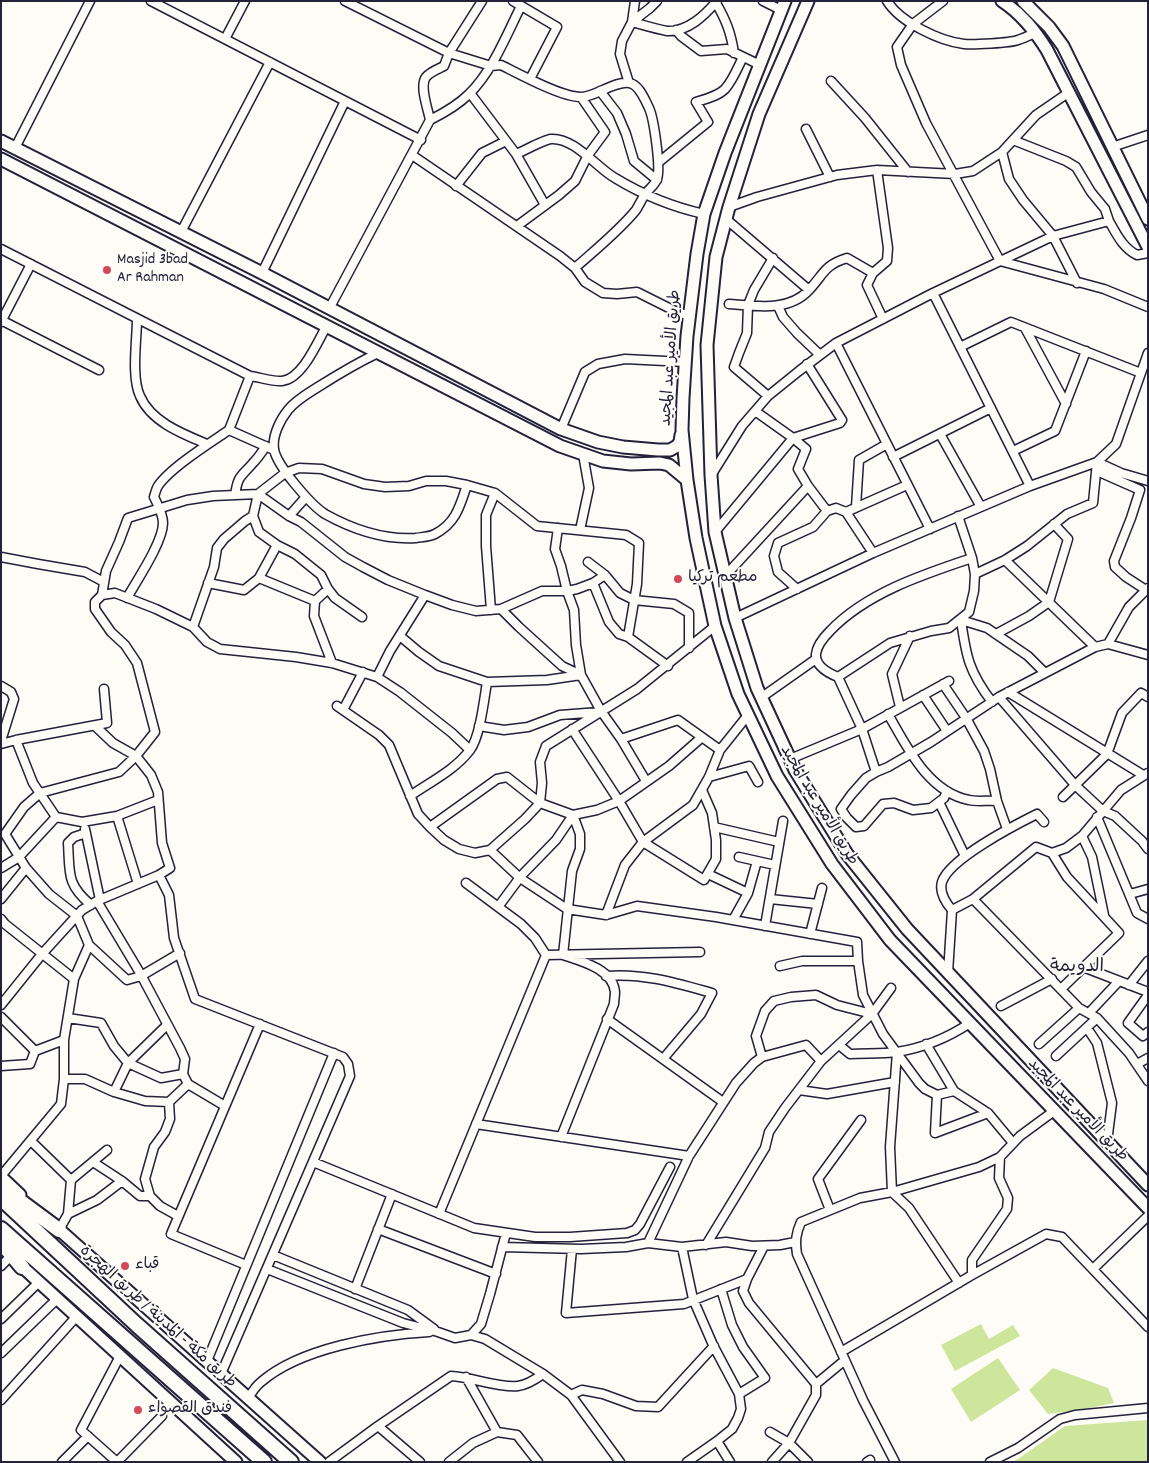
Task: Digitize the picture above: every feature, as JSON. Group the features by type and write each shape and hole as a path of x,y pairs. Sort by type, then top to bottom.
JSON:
{"highway":[{"path":"1,1187 60,1230"},
{"name":"طريق مكة - المدينة / طريق الهجرة","path":"1,1198 137,1325 291,1462"},
{"path":"1,1229 264,1462"},
{"path":"1,1242 22,1267"}],"main road":[{"name":"طريق الأمير عبد المجيد","path":"808,1 759,114 716,256 707,345 711,476 715,532 735,618 757,688 790,758 847,854 907,929 1148,1185"},
{"path":"1023,1 1049,27 1062,46 1148,219"},
{"path":"1006,2 1036,33 1047,50 1148,247"},
{"name":"طريق الأمير عبد المجيد","path":"783,6 725,153 704,214 689,316 682,430 696,538 715,626 738,694 777,776 832,864 890,940 1148,1208"},
{"path":"1,141 262,273 561,429 598,442 623,447 658,450 670,450 677,446 680,442 682,430"},
{"path":"1,159 560,446 603,461 630,464 660,462 669,465 687,480"},
{"path":"56,188 84,196 95,202 99,201 100,194 94,188"},
{"path":"172,247 181,232"},
{"path":"1122,1181 1134,1170"},
{"path":"1,1177 320,1462"},
{"path":"1,1248 236,1462"}],"street":[{"path":"14,148 90,1"},
{"path":"151,1 421,140"},
{"path":"225,39 245,1"},
{"path":"345,1 450,53 491,66 501,65 565,94 581,97 628,83 634,85 644,96 651,112 659,162 657,180 645,194 631,216 575,268"},
{"path":"329,308 421,140 430,120 423,87 426,77 444,66 482,1"},
{"path":"513,1 557,28 530,79"},
{"path":"628,83 620,54 622,41 632,22 635,1"},
{"path":"632,22 657,1"},
{"path":"763,1 783,6"},
{"path":"887,1 892,10 912,24 941,38 964,44 1017,41 1036,33"},
{"path":"943,1 912,24 898,47 901,65 926,123 1000,261 1104,289 1148,307"},
{"path":"632,22 668,31 682,29 698,20 717,2 732,37 734,52"},
{"path":"430,120 448,111 470,93 491,66 521,6"},
{"path":"676,30 701,51 727,49 760,65"},
{"path":"659,162 708,122 696,102 714,96 725,89 733,78 743,57"},
{"path":"181,232 270,62"},
{"path":"831,81 865,118 908,172"},
{"path":"600,91 617,113 634,161 657,180"},
{"path":"470,93 516,154 545,205"},
{"path":"730,207 757,197 830,176 877,170 955,174 973,171 1002,152 1036,115 1068,93"},
{"path":"516,226 575,181 588,155 605,132 581,97"},
{"path":"262,273 345,101"},
{"path":"806,129 830,176"},
{"path":"1112,147 1148,135"},
{"path":"516,154 550,139 562,140 588,155 613,177 645,194 682,209 704,214"},
{"path":"1013,140 1066,161 1076,167 1091,192 1105,209 1119,239 1129,251 1137,255 1148,253"},
{"path":"456,186 482,153 506,141"},
{"path":"1002,152 1009,179 1023,200 1053,236 1076,282"},
{"path":"412,155 575,268 585,282 603,293 637,292 689,316"},
{"path":"877,170 888,248 886,261 873,273 867,286 883,319"},
{"path":"726,219 809,290"},
{"path":"711,476 742,426 768,396 836,343 933,293 1053,236 1109,221"},
{"path":"1,249 250,376 282,381 298,373 309,358 326,327"},
{"path":"768,396 734,367 748,334 748,305 772,258"},
{"path":"729,304 778,306 797,300 809,290 823,272 834,262 847,258 873,273"},
{"path":"32,264 2,321 99,370"},
{"path":"933,293 1030,486"},
{"path":"778,306 783,317 820,355"},
{"path":"137,318 135,376 139,395 148,408 161,421 185,435 207,444"},
{"path":"960,347 1011,322 1141,372"},
{"path":"1025,328 1066,404"},
{"path":"836,343 930,529"},
{"path":"1013,451 1055,431 1086,351"},
{"path":"735,618 873,553 958,516 1030,486 1097,462 1116,444 1148,352"},
{"path":"236,495 240,475 270,448 288,410 299,399 352,366 378,353"},
{"path":"561,429 585,372 598,364 625,359 685,362"},
{"path":"715,532 794,438 840,423 842,420 807,364"},
{"path":"128,598 163,532 164,521 154,497 158,486 171,472 207,444 229,430 250,376"},
{"path":"893,457 991,408"},
{"path":"755,411 794,438 806,449 798,469 808,486 828,511"},
{"path":"229,430 270,448 286,473 306,497 324,513 377,535 399,539 434,535 450,522 458,512 467,485"},
{"path":"940,434 981,507"},
{"path":"856,507 859,460 887,444"},
{"path":"580,530 588,488 583,454"},
{"path":"975,574 1005,560 1028,546 1067,514 1093,503 1097,462"},
{"path":"1097,462 1121,473 1148,481"},
{"path":"180,953 141,976 127,980 89,945 77,916 49,894 26,868 5,834 24,807 40,793 119,772 136,756 155,732 137,663 125,645 111,632 95,610 95,602 102,595 106,571 128,518 187,500 213,496 258,494 286,473 299,468 322,470 364,484 385,487 409,486 426,481 446,481 467,485 496,493 537,526 626,535 639,543 637,584 628,637"},
{"path":"1097,471 1140,490 1114,561 1115,567 1126,577 1147,589 1129,607 1108,644"},
{"path":"846,512 907,485"},
{"path":"726,575 808,486"},
{"path":"491,610 486,546 486,515 496,493"},
{"path":"258,494 253,516 259,532 277,546 295,554 322,575 328,589 335,598 362,617"},
{"path":"258,494 289,516 301,522 345,557 388,580 452,605 476,611 501,609 542,591 578,589 593,583 605,575"},
{"path":"289,516 306,497"},
{"path":"797,589 778,572 774,556 778,543 813,527 828,511 836,508 846,512 873,553"},
{"path":"193,627 214,567 217,548 224,539 253,516"},
{"path":"838,677 890,643 910,636 949,628 969,612 974,591 975,574 972,558 958,516"},
{"path":"996,634 1029,616 1049,602 1068,538 1054,524"},
{"path":"558,528 555,549 574,610 576,645 581,675 600,712 621,739 646,781"},
{"path":"208,583 244,590 259,578 277,546"},
{"path":"1,556 85,572 104,582"},
{"path":"876,772 862,729 838,677 822,668 816,659 816,651 823,639 838,622 876,596 934,571 972,558"},
{"path":"1005,560 1095,647"},
{"path":"588,562 605,575 620,593 634,600 674,604 689,613 689,648"},
{"path":"259,578 315,601"},
{"path":"593,583 609,622 619,634 628,637 668,666"},
{"path":"328,589 315,601 314,616 332,663"},
{"path":"102,595 115,593 156,609 193,627 207,642 220,649 332,663 377,677 400,692 452,733 470,750"},
{"path":"377,677 390,651 425,595"},
{"path":"501,609 562,666 581,675"},
{"path":"961,620 987,628 1028,656 1044,673"},
{"path":"961,620 965,651 972,673 992,702"},
{"path":"363,672 340,708 379,735 389,745 418,814 430,827 444,840 459,849 475,853 490,850 540,803 542,783 540,762 546,746 637,689 668,666 715,626"},
{"path":"400,636 439,666 488,682 547,680 581,675"},
{"path":"900,707 892,674 910,636"},
{"path":"947,791 944,798 931,808 913,810 894,803 883,804 864,826 856,827 841,809 866,778 888,768 911,754 999,697 1095,647 1108,644 1148,655"},
{"path":"762,697 816,659"},
{"path":"410,796 452,768 470,750 479,726 488,682"},
{"path":"790,758 862,729 946,683 984,750 997,801 1007,829"},
{"path":"1,686 11,692 14,699 1,742 107,723 104,689"},
{"path":"1008,692 1107,754 1145,774 1120,790 1082,836 1066,848 1052,853"},
{"path":"1063,797 1107,754 1122,713 1141,693 1148,697"},
{"path":"923,695 947,731"},
{"path":"999,697 1076,785 1103,810 1115,816 1145,840 1148,849"},
{"path":"479,726 504,730 528,727 560,715 600,712"},
{"path":"888,714 911,754 926,773 947,791 969,800 997,801"},
{"path":"606,915 625,865 643,842 693,805 709,777 720,750 748,715"},
{"path":"621,739 678,720 720,750"},
{"path":"1,1005 42,954 82,910 159,875 170,868 162,843 158,792 151,775 136,756 113,743 95,726"},
{"path":"572,730 619,800 643,842 704,880 716,859 712,813 702,790"},
{"path":"430,827 497,779 507,777 540,803 573,816 598,810 619,800 669,766 702,738"},
{"path":"16,740 33,783 56,817 84,822 117,816 158,800"},
{"path":"709,777 750,766 758,782"},
{"path":"939,802 965,856"},
{"path":"948,973 952,910 944,900 942,883 946,874 965,856 1007,829 1037,814 1044,822"},
{"path":"117,816 138,884"},
{"path":"498,907 520,878 556,840 573,816"},
{"path":"562,955 572,871 580,849 580,834 573,816"},
{"path":"1,868 19,857 56,817"},
{"path":"1097,817 1137,913 1148,920"},
{"path":"765,926 783,821"},
{"path":"84,822 96,902 141,976 185,1059 183,1074 188,1084 225,1106"},
{"path":"714,827 778,842"},
{"path":"86,833 74,837 68,843 71,878 77,892 96,902"},
{"path":"1082,836 1092,857 1104,917"},
{"path":"952,910 973,899 1036,847 1052,853 1067,877 1119,933 1061,989"},
{"path":"490,850 520,878 567,909 606,915 637,906 734,920 857,942 863,995 883,1034 926,1089 938,1095 954,1091"},
{"path":"739,857 775,865"},
{"path":"734,920 748,893 757,861"},
{"path":"1,899 26,868"},
{"path":"708,874 748,893"},
{"path":"159,875 169,895 174,938 195,998 343,1057 348,1064 350,1076 221,1374"},
{"path":"466,883 521,924 535,938 546,955"},
{"path":"810,934 822,888"},
{"path":"1130,894 1148,889"},
{"path":"770,899 818,904"},
{"path":"973,899 1079,1008 1098,1018 1129,1053 1148,1081"},
{"path":"2,924 74,979"},
{"path":"1,1177 61,1104 64,1079 64,1040 74,979 89,945"},
{"path":"546,955 700,952"},
{"path":"439,1214 546,955"},
{"path":"561,1137 614,1004 615,992 612,982 601,970 587,963 562,955"},
{"path":"780,966 802,961 858,961"},
{"path":"1129,985 1148,961"},
{"path":"1083,967 1148,993 1128,1023 1143,1036 1148,1032"},
{"path":"606,976 639,976 665,980 712,993 701,1014 662,1059"},
{"path":"1001,1006 1052,979"},
{"path":"1088,1013 1119,981"},
{"path":"706,1245 765,1148 769,1132 799,1090 821,1061 872,1014 891,988"},
{"path":"762,1057 756,1036 765,1011 774,1002 791,997 816,995 837,1005 872,1014"},
{"path":"1040,1044 1079,1008"},
{"path":"1,1017 5,1026 35,1051"},
{"path":"68,1018 102,1023 114,1046 128,1063 161,1078 183,1074"},
{"path":"1056,1056 1098,1018"},
{"path":"607,1019 723,1102"},
{"path":"839,1045 850,1054 897,1052 926,1044 956,1032 970,1023"},
{"path":"246,1265 171,1234 260,1024"},
{"path":"114,1092 128,1063 167,1025"},
{"path":"1087,1028 1096,1044 1112,1103 1107,1142"},
{"path":"1,1066 30,1064 35,1051 64,1040"},
{"path":"926,1044 954,1091 988,1112 1013,1143"},
{"path":"648,1243 689,1156 736,1083 754,1063 762,1057 806,1045 821,1061"},
{"path":"897,1052 890,1147 892,1192 909,1208 959,1283"},
{"path":"207,1361 334,1053"},
{"path":"1136,1064 1148,1058"},
{"path":"64,1079 86,1079 114,1092 145,1101 169,1102 188,1084"},
{"path":"799,1090 827,1094 895,1082"},
{"path":"938,1095 935,1133 988,1112"},
{"path":"169,1102 170,1119 168,1126 154,1147 144,1179 150,1196 160,1206 178,1216"},
{"path":"895,1462 863,1400 797,1254 796,1234 801,1222 860,1198 892,1192 979,1167 1000,1157 1020,1136 1054,1111"},
{"path":"830,1210 818,1179 861,1120"},
{"path":"476,1124 689,1156"},
{"path":"31,1141 71,1180"},
{"path":"60,1230 68,1214 71,1180 107,1150"},
{"path":"972,1275 972,1260 1007,1209 1008,1198 999,1178 1000,1157"},
{"path":"93,1162 122,1181 140,1196 150,1196"},
{"path":"313,1162 474,1228 535,1237 570,1237 627,1233 635,1230 670,1167"},
{"path":"68,1214 97,1200 122,1181"},
{"path":"356,1289 392,1194"},
{"path":"1093,1269 1148,1216"},
{"path":"378,1229 496,1274"},
{"path":"471,1335 481,1324 506,1233"},
{"path":"841,1352 1046,1234 1062,1237 1148,1327"},
{"path":"502,1247 572,1249 626,1247 648,1243 682,1247 726,1242 764,1246 795,1242"},
{"path":"764,1246 743,1291 749,1303 816,1384 816,1395 789,1443 772,1462"},
{"path":"682,1247 693,1299 714,1346 739,1394 741,1409 732,1429 717,1442 687,1462"},
{"path":"572,1249 566,1313 684,1304 747,1279"},
{"path":"273,1255 408,1310 438,1332"},
{"path":"1,1266 11,1256"},
{"path":"267,1268 403,1323 455,1338 471,1335 485,1339 543,1374 571,1395 620,1462"},
{"path":"1,1319 39,1282"},
{"path":"721,1289 732,1325 739,1340 765,1378 739,1394"},
{"path":"1,1353 57,1299"},
{"path":"1,1400 77,1316"},
{"path":"249,1398 258,1384 272,1373 302,1357 358,1342 400,1334 438,1332"},
{"path":"571,1395 582,1390 603,1394 636,1406 658,1407 714,1346"},
{"path":"120,1356 81,1430 117,1462 162,1416"},
{"path":"816,1384 845,1360"},
{"path":"329,1462 451,1376 518,1386 532,1381 543,1374"},
{"path":"466,1377 497,1432"},
{"path":"990,1462 1018,1448 1060,1419 1075,1415 1148,1408"},
{"path":"378,1426 420,1462"},
{"path":"449,1462 473,1443 497,1432 517,1435 538,1462"},
{"path":"770,1432 789,1443 808,1462"},
{"path":"62,1462 88,1436"},
{"path":"717,1442 730,1462"}],"green space":[{"path":"981,1324 989,1339 1013,1325 1020,1336 955,1371 941,1345"},
{"path":"998,1358 1020,1390 971,1422 951,1389"},
{"path":"1053,1368 1108,1388 1114,1403 1048,1414 1029,1390"},
{"path":"1148,1420 1148,1462 1012,1462 1065,1426"}],"place":[{"name":"Masjid 3bad Ar Rahman","path":"107,270"},
{"name":"مطعم تركيا","path":"678,579"},
{"name":"قباء","path":"125,1266"},
{"name":"فندق القصواء","path":"138,1410"}],"district":[{"name":"الدويمة","path":"1077,969"}]}
